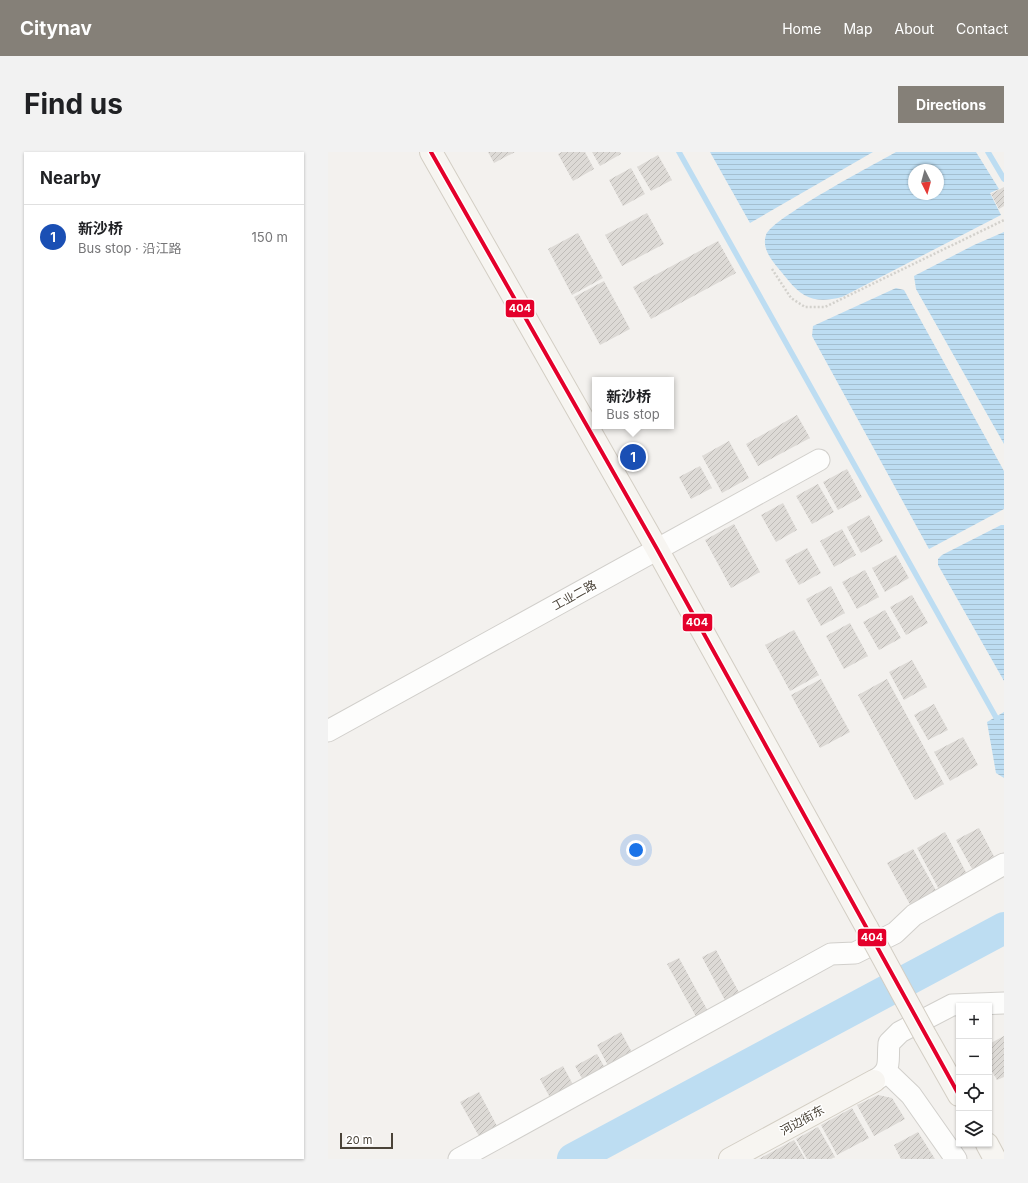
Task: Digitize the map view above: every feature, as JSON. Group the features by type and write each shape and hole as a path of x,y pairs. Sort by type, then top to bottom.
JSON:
{"street":[{"path":"431,152 658,549 956,1090"},
{"name":"工业二路","path":"328,732 819,460"},
{"path":"459,1159 831,954 855,953 895,933 914,915 1004,864"},
{"path":"956,1159 911,1095 880,1076 889,1064 890,1043 900,1032 943,1008 952,1005 1004,1003"},
{"name":"河边街东","path":"730,1159 880,1076"},
{"path":"989,1147 995,1159"}],"path":[{"path":"772,269 791,298 806,307 825,307 1004,220"}],"water":[{"path":"710,152 873,152 750,223"},
{"path":"896,152 976,152 999,189 990,193 1001,215 842,297 819,300 806,296 794,287 771,259 766,248 766,235 772,227 804,204"},
{"path":"1004,232 1004,444 916,289 914,276 974,245"},
{"path":"896,288 904,290 1004,471 1004,509 929,549 812,336 813,326"},
{"path":"1001,525 1004,525 1004,681 938,565 938,559 942,555"},
{"path":"1004,712 1004,778 996,773 987,722"}],"building":[{"path":"488,152 515,152 494,163"},
{"path":"562,152 585,152 594,169 573,181 558,154"},
{"path":"592,152 620,152 621,154 600,166"},
{"path":"658,155 672,180 651,191 637,167"},
{"path":"631,168 645,194 623,206 609,180"},
{"path":"1004,187 1004,206 999,209 991,194"},
{"path":"647,213 664,244 622,266 605,235"},
{"path":"578,233 603,278 572,295 548,249"},
{"path":"718,241 736,273 651,319 633,287"},
{"path":"604,281 630,329 600,345 574,297"},
{"path":"797,415 810,438 758,466 746,444"},
{"path":"729,441 749,478 722,493 702,456"},
{"path":"700,466 712,488 691,499 679,477"},
{"path":"847,469 862,497 838,510 823,482"},
{"path":"818,484 834,512 812,524 796,496"},
{"path":"783,503 797,530 776,542 761,515"},
{"path":"869,515 883,541 861,553 847,527"},
{"path":"734,524 760,572 731,588 705,540"},
{"path":"842,529 856,555 834,567 820,541"},
{"path":"807,548 821,573 799,585 785,560"},
{"path":"896,555 909,578 885,592 872,568"},
{"path":"865,570 879,597 857,609 842,582"},
{"path":"831,586 845,613 821,626 806,599"},
{"path":"912,595 928,623 906,635 890,607"},
{"path":"885,610 901,638 879,650 863,622"},
{"path":"850,623 868,656 844,669 826,636"},
{"path":"794,630 819,675 790,691 765,645"},
{"path":"912,660 927,687 904,700 889,672"},
{"path":"821,679 850,732 820,748 791,695"},
{"path":"887,679 944,784 915,800 858,695"},
{"path":"934,704 948,730 928,740 914,715"},
{"path":"963,737 978,765 950,781 934,752"},
{"path":"979,828 997,862 975,874 956,840"},
{"path":"945,832 969,878 941,893 917,848"},
{"path":"913,849 938,894 912,908 887,863"},
{"path":"716,950 742,998 728,1006 702,957"},
{"path":"679,958 710,1015 699,1022 667,964"},
{"path":"621,1032 636,1060 612,1073 597,1045"},
{"path":"1004,1036 1004,1077 997,1080 992,1071 992,1042"},
{"path":"597,1054 609,1075 587,1087 575,1066"},
{"path":"563,1066 577,1092 554,1105 540,1079"},
{"path":"479,1092 498,1128 480,1138 460,1102"},
{"path":"878,1095 892,1098 905,1119 874,1136 857,1105"},
{"path":"852,1108 869,1138 837,1155 821,1125"},
{"path":"818,1127 835,1157 831,1159 807,1159 796,1139"},
{"path":"918,1132 935,1159 901,1159 894,1145"},
{"path":"794,1140 805,1159 759,1159"}],"waterway":[{"path":"679,152 998,721"},
{"path":"988,152 1004,179"},
{"path":"573,1159 1004,928"}],"transit line":[{"name":"404","path":"431,152 657,549 956,1090"}],"place":[{"name":"新沙桥","path":"633,457"}]}
